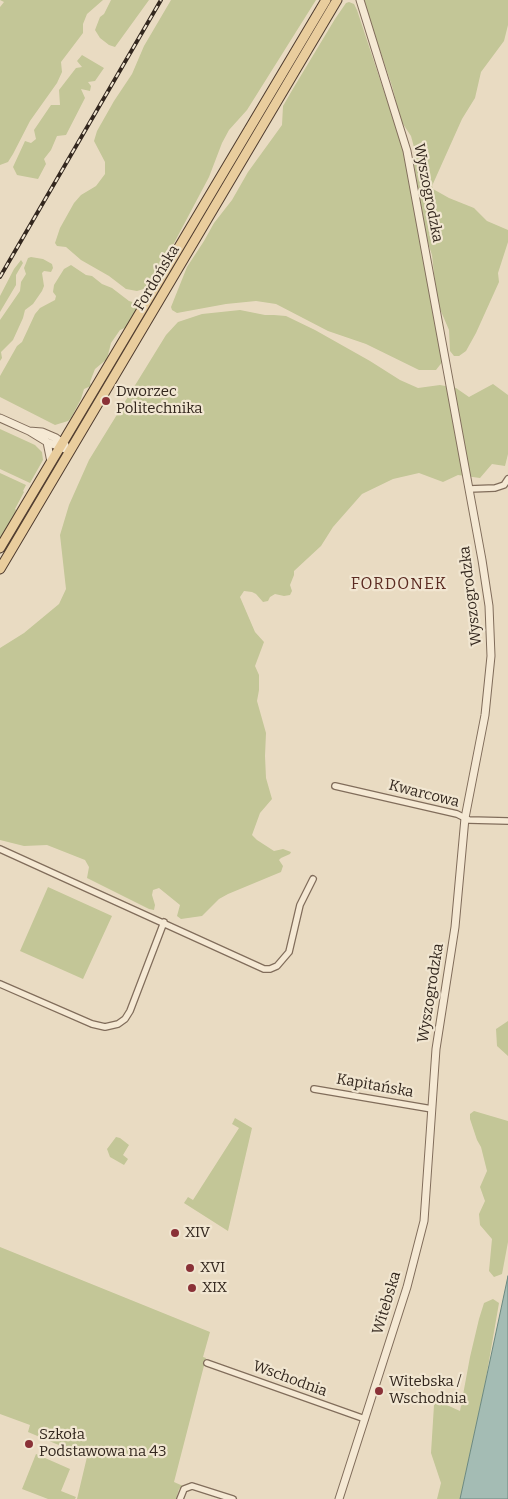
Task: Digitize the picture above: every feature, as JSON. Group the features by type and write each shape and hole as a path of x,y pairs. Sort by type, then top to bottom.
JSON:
{"main road":[{"name":"Fordońska","path":"0,548 326,0"},
{"name":"Fordońska","path":"0,569 337,0"}],"street":[{"name":"Wyszogrodzka","path":"360,0 407,151 487,592 491,656 485,715 465,818 455,926 436,1049 432,1109"},
{"path":"0,418 30,431 47,442 61,444"},
{"path":"30,431 42,432 70,451"},
{"path":"47,442 51,462"},
{"path":"469,488 495,488 504,485 508,479"},
{"name":"Kwarcowa","path":"336,788 457,814 469,820 508,821"},
{"path":"0,849 164,922 258,967 270,968 279,964 289,952 300,905 313,879"},
{"path":"2,985 92,1024 105,1027 118,1024 125,1019 130,1011 164,922"},
{"name":"Kapitańska","path":"314,1089 432,1109"},
{"name":"Witebska","path":"339,1499 403,1300 420,1240 426,1208 432,1109"},
{"name":"Wschodnia","path":"207,1363 365,1419"},
{"path":"180,1499 184,1489 192,1486 233,1499"}],"green space":[{"path":"0,0 103,0 87,14 83,24 83,33 61,62 62,72 57,83 30,121 8,162 0,165 0,7 4,2"},
{"path":"111,0 149,0 115,47 100,38 95,30 100,17 104,14"},
{"path":"171,0 316,0 247,110 229,130 209,177 154,281 147,288 137,291 126,289 109,276 81,260 66,247 57,246 55,243 60,228 74,203 81,195 96,186 105,174 105,162 94,141 97,131 132,74 144,46"},
{"path":"329,0 334,0 157,298 153,299"},
{"path":"363,0 508,0 508,25 504,41 481,72 475,98 462,119 432,186 433,189 449,198 474,208 487,221 508,230 508,242 498,273 499,282 476,333 466,351 459,356 454,356 450,351 449,330 437,302 432,255 427,240 414,165 415,151 411,136 401,121 392,86"},
{"path":"346,3 354,4 357,10 403,149 443,361 436,370 419,370 366,344 328,331 276,304 256,301 226,304 177,313 171,307 187,267 214,223 232,200 248,172 282,125 283,106 335,19"},
{"path":"82,55 104,68 95,81 88,82 91,86 90,91 81,89 85,98 66,135 57,136 51,150 44,159 46,164 38,179 17,175 13,167 25,141 31,143 36,139 34,130 51,105 60,105 59,90 76,68 82,67 77,61"},
{"path":"28,258 43,259 52,264 53,268 51,272 44,271 42,273 44,286 42,291 33,304 25,310 13,340 1,352 2,358 0,361 0,320 20,291 21,282 26,274 24,268"},
{"path":"21,260 23,263 16,275 16,285 0,312 0,296 14,269"},
{"path":"71,265 112,288 129,301 136,303 139,310 127,327 120,330 111,343 107,359 95,369 90,382 91,386 84,389 71,418 68,421 55,425 0,397 0,376 17,346 22,342 35,314 40,308 55,300 54,285 64,269"},
{"path":"240,310 265,315 286,316 315,330 400,380 418,388 440,385 456,388 469,397 493,384 508,395 508,454 505,466 492,464 480,478 458,475 443,482 419,473 393,479 362,494 333,527 321,546 294,571 290,585 292,591 290,595 275,594 268,601 263,602 256,594 244,591 240,597 255,632 264,642 255,666 259,675 257,701 266,733 266,778 272,799 260,813 252,835 274,851 283,849 291,852 279,860 283,866 281,872 219,899 202,916 181,919 177,916 180,905 159,888 153,890 154,910 149,909 87,878 89,867 85,860 47,845 24,846 0,840 0,648 24,633 59,604 66,589 60,535 69,505 89,460 166,335 178,322 202,314"},
{"path":"0,429 35,445 42,452 43,460 30,483 0,469"},
{"path":"0,473 26,485 15,509 12,521 0,541"},
{"path":"48,887 112,916 83,979 20,951"},
{"path":"508,1021 508,1056 497,1046 496,1029"},
{"path":"474,1111 508,1121 508,1242 502,1274 494,1277 489,1271 492,1239 480,1225 479,1214 485,1201 480,1187 487,1171 481,1147 470,1119 470,1114"},
{"path":"235,1118 252,1128 228,1231 184,1203 188,1197 193,1200 239,1128 232,1124"},
{"path":"116,1137 129,1145 123,1155 128,1159 124,1165 110,1157 107,1149"},
{"path":"0,1247 210,1332 203,1357 206,1358 174,1482 183,1486 179,1489 176,1499 77,1499 87,1457 28,1432 30,1425 0,1414"},
{"path":"493,1299 499,1303 485,1384 460,1499 437,1499 441,1483 431,1453 434,1405 438,1401 460,1411 479,1319 484,1303"},
{"path":"36,1454 70,1469 61,1491 76,1497 75,1499 48,1499 22,1489"}],"water":[{"path":"508,1276 508,1499 460,1499 485,1384"}],"railway":[{"path":"0,277 161,0"}],"place":[{"name":"Dworzec Politechnika","path":"106,401"},
{"name":"XIV","path":"175,1233"},
{"name":"XVI","path":"190,1268"},
{"name":"XIX","path":"192,1288"},
{"name":"Witebska / Wschodnia","path":"379,1391"},
{"name":"Szkoła Podstawowa na 43","path":"29,1444"}],"district":[{"name":"FORDONEK","path":"399,585"}]}
